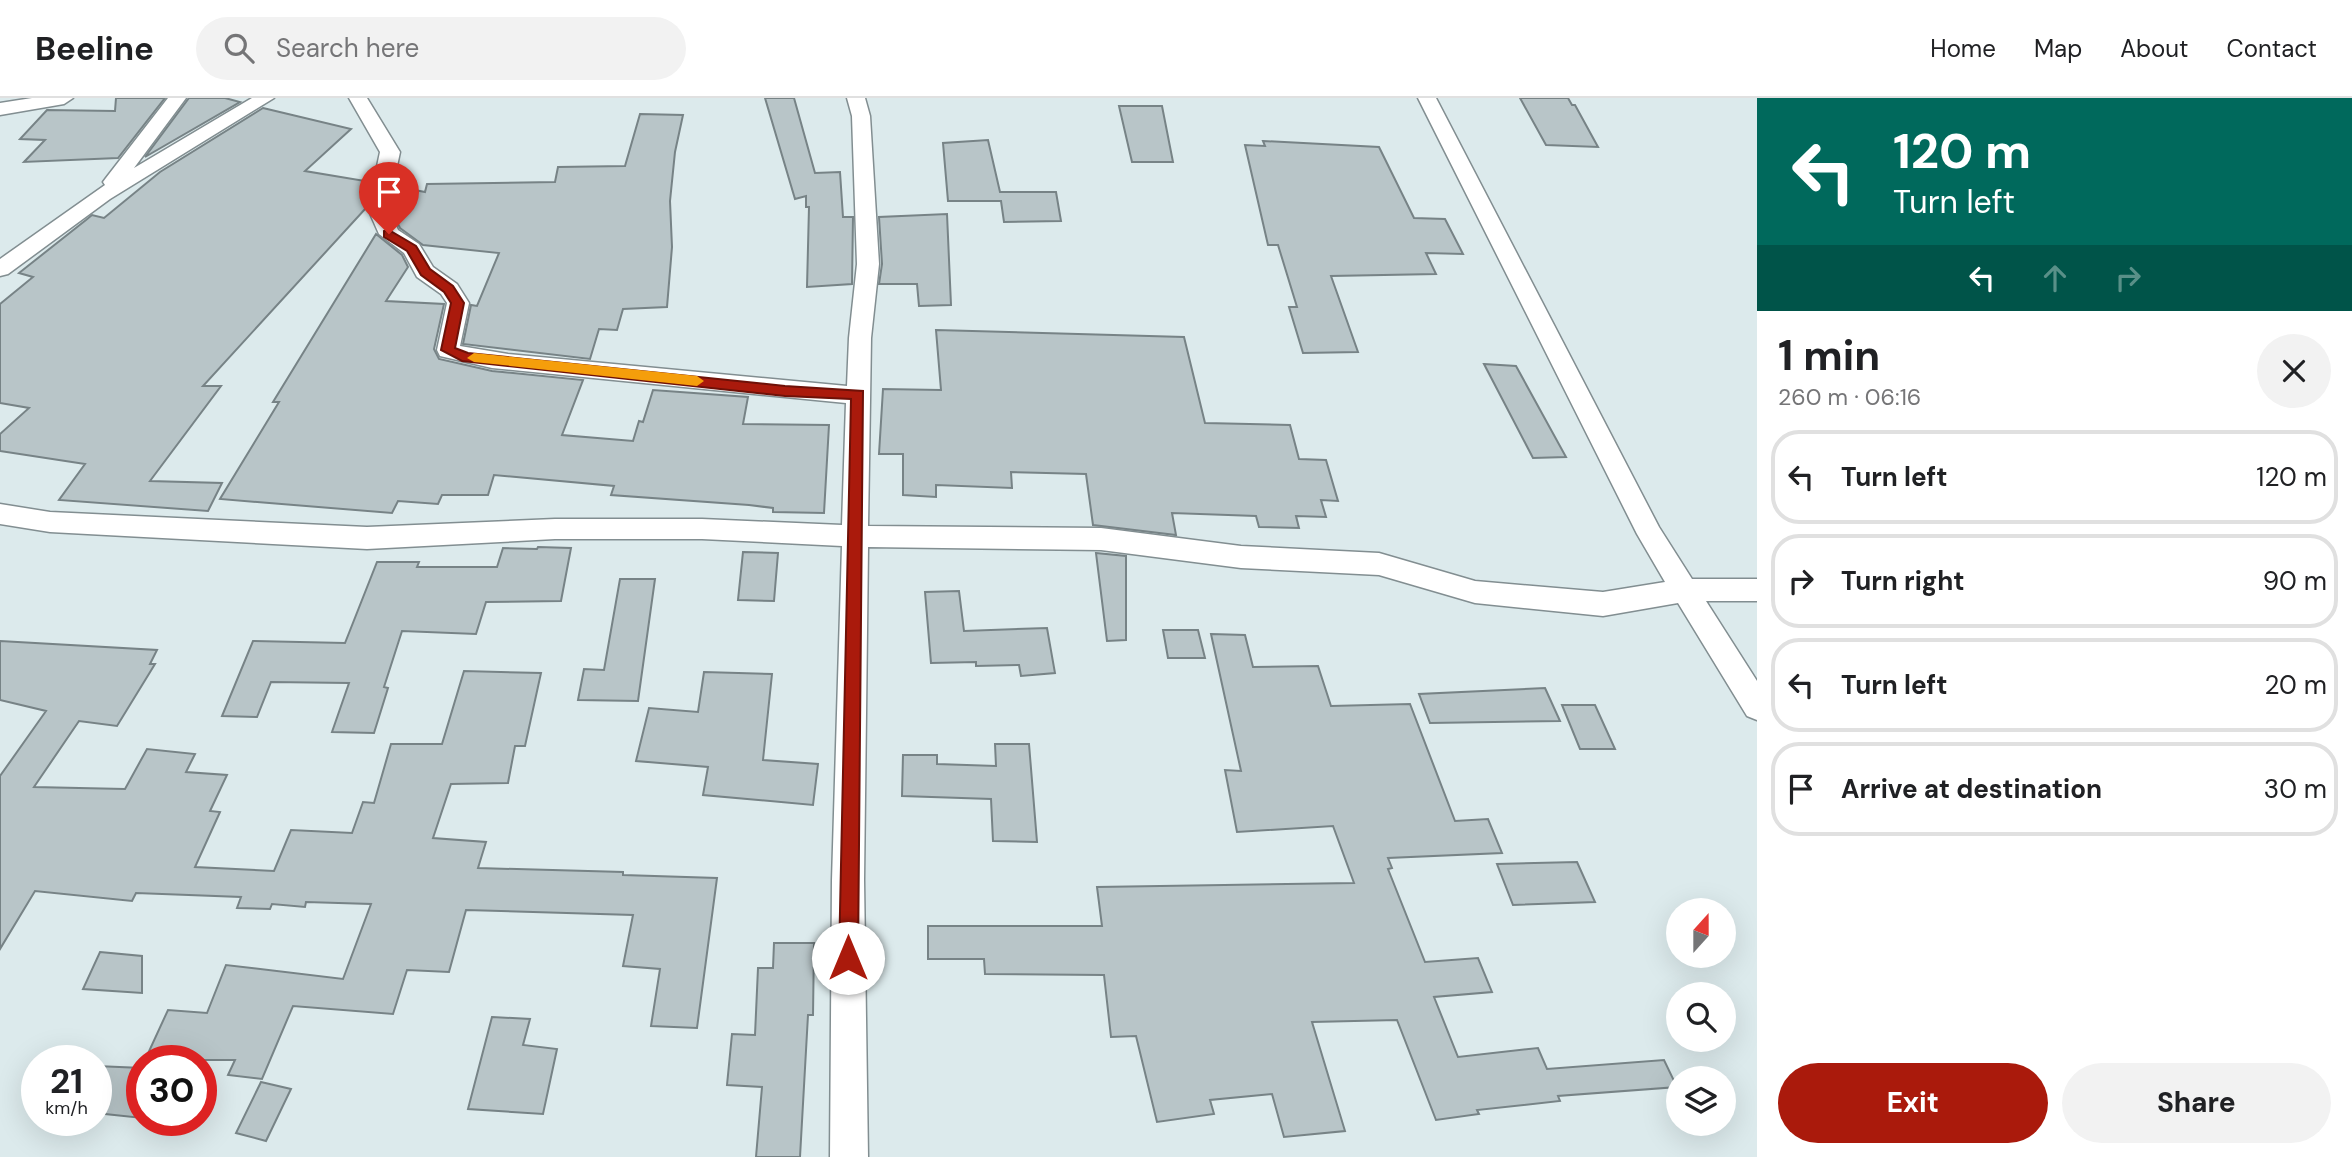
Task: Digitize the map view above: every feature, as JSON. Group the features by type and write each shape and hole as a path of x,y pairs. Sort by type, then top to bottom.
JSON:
{"street":[{"path":"0,109 64,98"},
{"path":"164,98 177,98"},
{"path":"103,195 177,98"},
{"path":"0,269 103,195 265,98"},
{"path":"358,98 390,152 378,209 389,234 412,248 425,272 449,289 457,303 448,350 467,357 525,361 785,391 858,395"},
{"path":"849,1157 848,880 858,395 860,338 868,264 861,116 856,98"},
{"path":"1427,98 1650,534 1757,707"},
{"path":"0,514 50,522 367,538 555,529 702,529 855,536 1101,540 1241,557 1379,564 1475,592 1604,604 1685,590 1757,590"}],"building":[{"path":"116,98 165,98 118,158 24,162 45,140 20,139 47,110 115,111"},
{"path":"189,98 225,98 240,102 145,157"},
{"path":"765,98 794,98 815,173 840,172 843,217 853,217 852,284 807,287 809,207 806,207 806,196 795,199"},
{"path":"1520,98 1568,98 1572,105 1575,105 1598,147 1546,145"},
{"path":"1119,106 1162,106 1173,162 1132,162"},
{"path":"263,108 351,129 305,171 371,182 366,208 203,386 221,386 150,481 222,483 208,511 59,500 85,464 0,451 0,434 29,408 0,403 0,304 33,277 19,273 92,215 104,218 160,172"},
{"path":"640,114 683,115 675,152 670,201 672,247 667,307 623,309 617,330 599,329 590,359 463,344 471,305 477,306 499,253 423,245 400,228 391,210 405,188 425,192 427,184 555,182 558,167 625,166"},
{"path":"988,140 1000,192 1056,192 1061,221 1004,222 1001,201 948,201 943,143"},
{"path":"1263,141 1379,147 1414,218 1445,219 1463,254 1426,253 1436,274 1331,276 1358,352 1303,353 1289,307 1297,307 1278,245 1268,245 1245,145 1265,146"},
{"path":"947,214 951,305 919,306 917,284 879,284 882,264 879,217"},
{"path":"376,234 402,255 408,267 386,301 444,304 434,349 439,359 492,371 583,380 562,435 633,441 639,421 643,422 653,390 748,397 743,424 829,425 824,513 773,512 773,508 749,505 611,495 614,486 494,475 488,495 442,495 438,504 398,501 392,513 220,499 279,402 273,402"},
{"path":"936,330 1184,337 1205,423 1290,425 1299,459 1326,460 1338,501 1321,500 1326,517 1296,516 1299,528 1259,527 1256,516 1172,513 1176,535 1093,525 1086,474 1011,472 1012,488 936,485 936,497 903,495 903,454 879,454 883,389 941,390"},
{"path":"1484,364 1516,366 1566,457 1533,458"},
{"path":"503,548 571,548 561,601 486,602 476,634 402,631 384,687 388,688 374,733 332,732 349,683 271,682 257,717 222,716 253,641 345,643 377,562 419,562 417,567 497,567"},
{"path":"743,552 778,553 774,601 738,600"},
{"path":"1096,553 1126,556 1126,640 1107,641"},
{"path":"620,579 655,579 638,701 578,700 584,669 604,670"},
{"path":"959,591 964,631 1047,628 1055,673 1021,676 1019,665 931,663 925,592"},
{"path":"1163,630 1198,630 1205,658 1168,658"},
{"path":"1211,634 1245,635 1253,667 1318,666 1331,706 1410,704 1455,821 1488,819 1502,853 1388,858 1392,868 1388,869 1425,962 1478,958 1492,992 1434,997 1458,1057 1538,1048 1547,1069 1664,1060 1667,1066 1666,1088 1558,1096 1560,1101 1477,1110 1479,1114 1436,1120 1397,1020 1312,1022 1345,1131 1284,1137 1272,1094 1210,1100 1214,1114 1157,1122 1136,1036 1111,1037 1104,975 985,974 984,959 928,959 928,926 1102,926 1097,887 1354,883 1333,826 1237,832 1225,770 1241,771"},
{"path":"0,641 157,650 150,664 155,664 117,726 79,721 34,787 125,789 147,749 195,754 186,772 227,775 210,811 220,812 195,867 274,871 291,830 352,833 363,802 374,803 391,744 442,744 464,671 541,673 525,746 515,746 508,783 451,784 433,838 486,842 478,868 717,878 697,1028 651,1026 660,969 623,966 633,915 466,910 449,972 407,970 393,1014 293,1006 262,1079 228,1075 235,1060 217,1060 217,1045 152,1045 168,1010 207,1013 226,965 343,979 371,904 306,902 305,907 272,904 270,909 237,908 241,897 136,893 132,901 35,891 0,949 0,776 46,711 0,700"},
{"path":"704,672 772,674 763,760 818,764 813,805 703,795 708,767 636,761 649,708 698,712"},
{"path":"1545,688 1560,721 1430,723 1419,694"},
{"path":"1562,705 1595,705 1615,749 1580,749"},
{"path":"995,744 1029,744 1037,842 993,841 991,799 902,796 903,755 937,755 937,764 996,766"},
{"path":"1577,862 1595,902 1513,905 1497,864"},
{"path":"774,943 814,943 813,1015 808,1015 800,1157 756,1157 762,1087 727,1085 732,1034 755,1035 758,968 773,968"},
{"path":"100,952 142,956 142,993 83,989"},
{"path":"492,1017 530,1019 523,1045 557,1049 543,1114 468,1109"},
{"path":"112,1067 126,1067 126,1116 112,1115"},
{"path":"261,1082 291,1089 266,1141 236,1133"}],"slow traffic":[{"path":"474,358 525,361 697,381"}],"route":[{"path":"389,234 412,248 425,272 449,289 457,303 448,350 467,357 525,361 785,391 858,395 848,958"}]}
